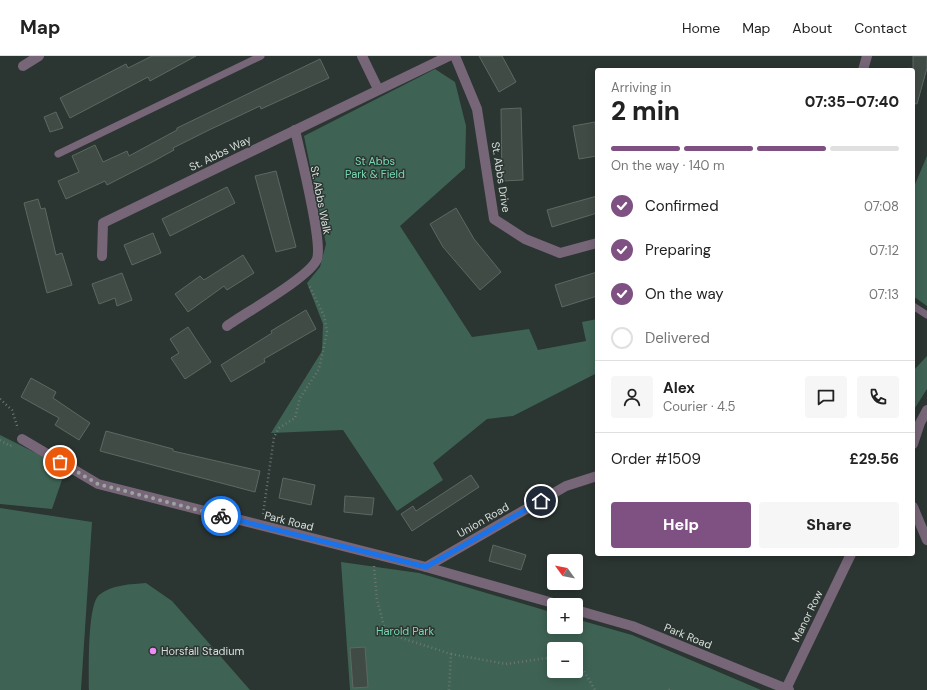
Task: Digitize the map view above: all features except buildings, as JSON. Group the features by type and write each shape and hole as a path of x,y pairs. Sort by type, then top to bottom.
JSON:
{"street":[{"path":"23,66 39,56"},
{"path":"362,56 378,89 449,56"},
{"name":"St. Abbs Drive","path":"455,56 477,109 494,219 525,239 560,253 595,244"},
{"path":"864,68 867,56"},
{"name":"St. Abbs Way","path":"102,256 103,223 378,89"},
{"name":"St. Abbs Walk","path":"227,326 304,275 317,259 317,237 294,130"},
{"path":"915,438 920,423 927,410"},
{"name":"Park Road","path":"22,440 98,484 426,567 547,601"},
{"name":"Union Road","path":"426,567 566,486 595,477"},
{"path":"915,512 927,540"},
{"name":"Manor Row","path":"787,689 850,556"},
{"name":"Park Road","path":"583,612 632,626 787,689"}],"lane":[{"path":"58,154 261,56"},
{"path":"915,307 927,315"}],"path":[{"path":"261,526 274,437 279,428 296,418 300,398 319,369 327,332 324,316 304,275"},
{"path":"0,399 12,410 22,440"},
{"path":"373,554 377,600 386,633 451,654 506,664 547,658"},
{"path":"449,690 451,654"},
{"path":"583,669 595,690"}],"green space":[{"name":"St Abbs Park & Field","path":"435,69 455,82 466,126 465,168 400,226 472,337 529,329 538,350 586,341 582,322 595,319 595,374 513,416 487,419 433,463 443,480 397,511 343,430 271,433 322,351 323,324 307,283 320,267 326,244 304,136"},
{"path":"927,156 927,306 915,297 915,184"},
{"path":"927,356 927,389 915,408 915,369"},
{"path":"0,435 66,468 52,509 0,504"},
{"path":"0,508 92,522 81,690 0,690"},
{"name":"Harold Park","path":"341,562 419,573 547,611 547,634 583,634 583,621 632,635 761,690 350,690"},
{"name":"Horsfall Stadium","path":"146,583 172,601 250,690 89,690 91,625 92,612 95,602 99,595 109,589"}],"way so far":[{"path":"60,462 98,484 221,516"}],"place":[{"name":"Horsfall Stadium","path":"153,651"}],"route":[{"path":"221,516 426,567 541,501"}]}
